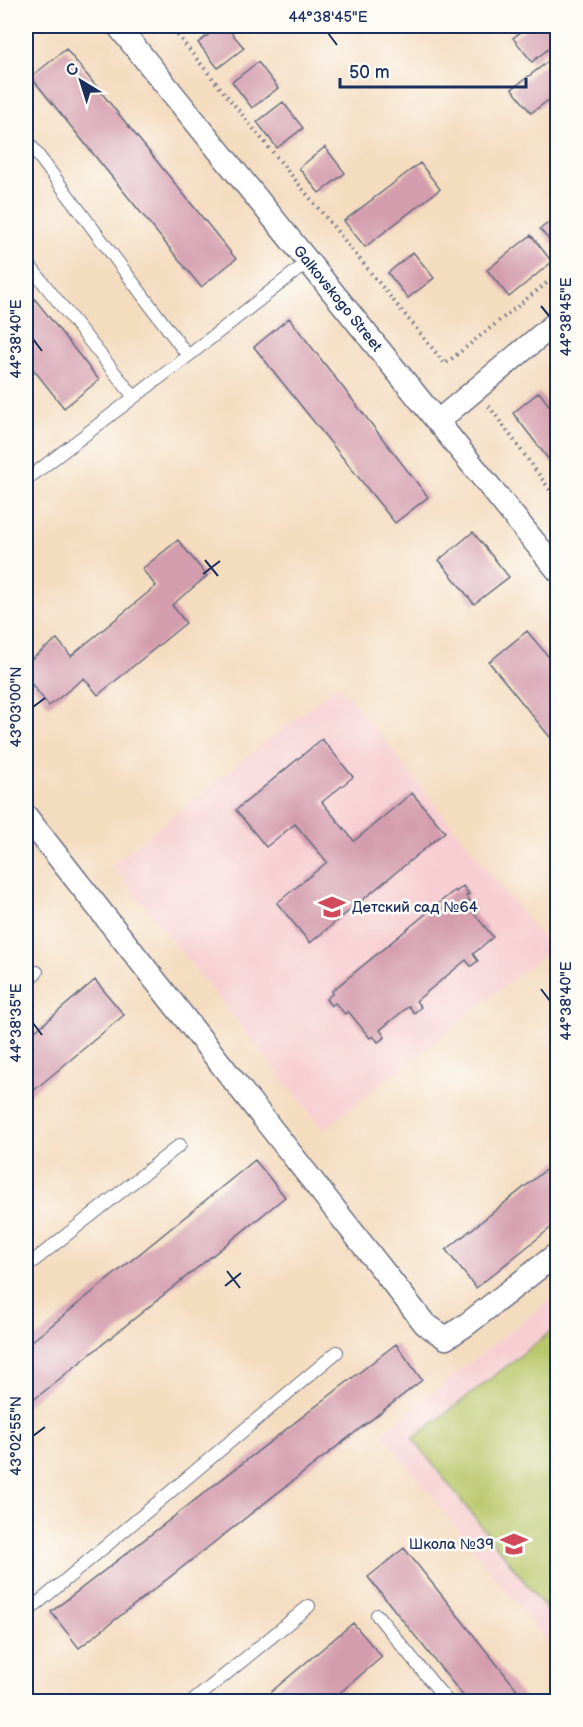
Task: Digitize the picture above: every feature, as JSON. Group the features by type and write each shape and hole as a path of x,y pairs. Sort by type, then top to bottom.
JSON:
{"street":[{"name":"Galkovskogo Street","path":"118,26 558,571"},
{"path":"438,421 558,321"},
{"path":"26,816 425,1324 446,1338 466,1326 558,1253"}],"lane":[{"path":"26,139 188,356"},
{"path":"26,261 134,397"},
{"path":"26,480 309,261"},
{"path":"26,981 37,972"},
{"path":"26,1267 180,1144"},
{"path":"26,1613 337,1352"},
{"path":"192,1701 309,1606"},
{"path":"377,1616 448,1701"}],"path":[{"path":"170,26 445,364 558,274"},
{"path":"487,403 558,501"}],"shaded area":[{"name":"Детский сад №64","path":"339,684 551,949 324,1130 112,865"},
{"name":"Школа №39","path":"557,1294 557,1655 382,1433"}],"green space":[{"name":"Школа №39","path":"557,1327 557,1623 413,1439"}],"building":[{"path":"220,26 226,26 244,48 218,68 198,43"},
{"path":"529,26 558,26 558,41 532,62 513,38"},
{"path":"66,49 236,259 201,287 31,77"},
{"path":"558,54 558,93 531,113 512,89"},
{"path":"258,62 278,88 252,108 232,82"},
{"path":"283,102 303,128 277,148 257,122"},
{"path":"325,147 345,173 319,193 299,168"},
{"path":"420,163 440,189 365,247 344,221"},
{"path":"558,216 558,251 540,229"},
{"path":"531,235 552,262 509,297 487,270"},
{"path":"413,252 434,278 408,298 388,273"},
{"path":"26,288 99,380 64,408 26,360"},
{"path":"289,318 428,497 395,523 254,347"},
{"path":"539,392 558,417 558,460 552,464 513,413"},
{"path":"473,532 509,577 474,604 439,560"},
{"path":"178,540 207,576 172,605 186,623 98,695 84,678 49,706 26,677 26,663 57,639 71,656 156,586 142,569"},
{"path":"527,631 558,668 558,747 489,662"},
{"path":"322,739 353,777 322,802 354,841 412,793 445,832 310,943 277,903 327,862 295,824 266,847 236,810"},
{"path":"463,886 469,894 466,896 476,909 473,912 493,937 473,954 478,961 471,966 466,960 416,1001 421,1007 414,1013 409,1006 380,1030 385,1037 378,1042 373,1036 370,1038 348,1011 345,1014 335,1003 331,1006 326,999 333,993 332,991 455,890 456,892"},
{"path":"95,980 124,1015 26,1097 26,1039"},
{"path":"255,1160 285,1197 26,1406 26,1346"},
{"path":"558,1160 558,1222 476,1288 446,1250"},
{"path":"396,1344 422,1380 79,1648 51,1612"},
{"path":"404,1548 527,1702 468,1702 368,1577"},
{"path":"353,1623 382,1657 329,1702 259,1702"}],"place":[{"name":"Детский сад №64","path":"332,907"},
{"name":"Школа №39","path":"514,1544"}]}
